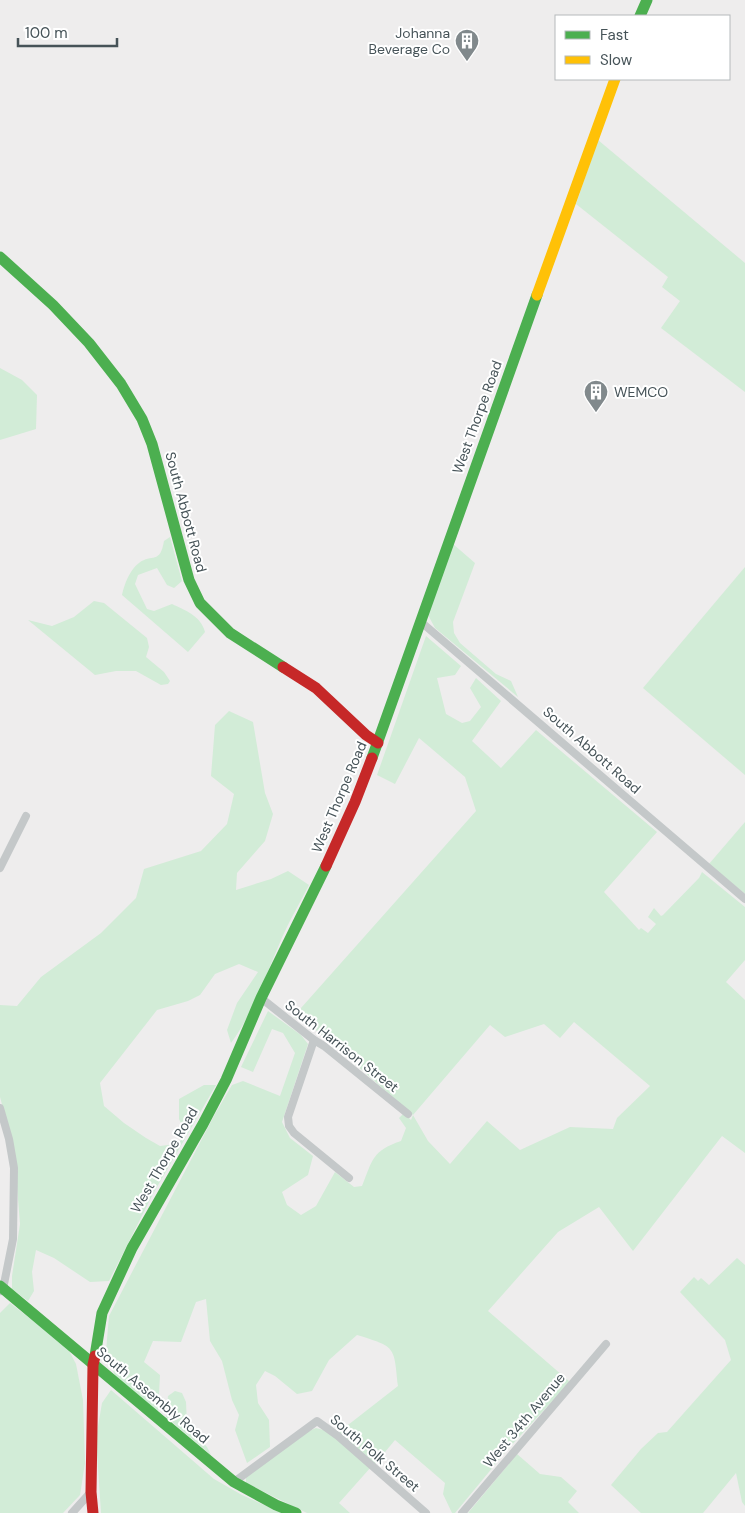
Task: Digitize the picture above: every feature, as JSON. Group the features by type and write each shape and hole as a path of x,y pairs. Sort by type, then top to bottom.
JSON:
{"street":[{"path":"640,15 647,0"},
{"name":"West Thorpe Road","path":"93,1513 91,1492 93,1365 102,1313 149,1216 203,1124 226,1080 261,998 331,856 355,802 615,80"},
{"name":"South Abbott Road","path":"0,257 52,305 89,343 121,384 142,419 152,444 188,580 200,604 230,633 316,688 366,735 378,742"},
{"name":"South Abbott Road","path":"421,622 745,899"},
{"path":"0,868 26,816"},
{"name":"South Harrison Street","path":"261,998 408,1114"},
{"path":"314,1040 288,1117 289,1126 294,1133 349,1178"},
{"path":"0,1108 9,1138 14,1168 14,1239 1,1289"},
{"name":"South Assembly Road","path":"1,1289 234,1482 276,1506 296,1513"},
{"name":"West 34th Avenue","path":"462,1513 606,1344"},
{"name":"South Polk Street","path":"234,1482 317,1421 338,1436 426,1513"},
{"path":"72,1513 91,1492"}],"green space":[{"path":"598,140 745,263 745,392 661,328 680,301 662,287 668,277 576,204"},
{"path":"0,368 22,380 37,395 36,429 0,440"},
{"path":"170,537 182,581 174,588 167,585 157,568 138,575 135,584 147,609 154,611 172,604 192,614 200,622 205,632 188,652 122,595 133,569 144,560 158,556 164,541"},
{"path":"453,544 475,563 453,622 454,633 460,643 496,674 511,681 518,697 435,628 428,615"},
{"path":"745,567 745,775 643,688"},
{"path":"94,601 104,603 147,638 149,647 146,657 164,672 170,681 168,684 161,685 136,671 116,671 95,675 28,620 52,626 74,617"},
{"path":"426,636 461,666 455,675 437,678 446,714 462,723 470,721 481,707 470,688 476,678 501,701 472,741 501,768 536,730 657,832 604,892 639,930 641,928 648,933 656,924 648,917 654,908 661,916 663,915 699,878 702,872 745,907 745,960 726,982 745,1000 745,1153 722,1136 633,1251 599,1207 558,1232 488,1311 570,1382 508,1449 455,1513 452,1513 443,1494 445,1483 395,1440 375,1464 339,1432 398,1386 394,1355 391,1350 379,1342 357,1335 329,1360 312,1391 297,1394 275,1376 265,1371 256,1385 258,1403 269,1420 270,1447 247,1463 235,1430 239,1415 232,1400 222,1361 210,1341 206,1299 196,1302 181,1342 153,1341 144,1362 160,1375 158,1413 115,1376 106,1351 109,1316 232,1085 243,1081 280,1096 295,1053 283,1033 272,1029 253,1072 241,1067 268,1011 301,1035 308,1044 282,1122 290,1138 313,1156 308,1175 282,1192 287,1205 301,1215 316,1206 335,1172 354,1187 362,1186 375,1157 384,1148 401,1141 406,1128 399,1118 404,1113 411,1120 413,1115 321,1034 302,1020 293,1017 476,811 465,777 419,738 395,784 377,775","holes":["574,1022 650,1086 617,1118 613,1129 570,1127 520,1150 487,1121 450,1164 428,1141 413,1115 490,1025 505,1037 544,1024 560,1038"]},
{"path":"229,711 253,722 265,793 273,814 265,841 237,873 236,890 271,879 288,871 309,885 284,933 253,1006 231,1043 227,1030 237,1003 258,972 239,964 215,974 200,995 188,1001 157,1010 100,1083 104,1106 146,1138 160,1146 176,1144 186,1137 153,1194 109,1281 90,1282 54,1258 36,1250 32,1272 34,1291 28,1301 12,1289 12,1276 20,1224 14,1149 0,1097 0,1005 17,1006 41,977 101,933 136,898 144,869 201,851 227,824 234,794 211,776 215,725"},
{"path":"745,822 745,894 709,864"},
{"path":"204,1085 216,1085 187,1136 179,1119 179,1099"},
{"path":"737,1258 745,1265 745,1506 742,1502 736,1473 703,1513 641,1513 611,1485 641,1449 658,1433 667,1432 731,1360 725,1340 680,1292 694,1277 698,1281 701,1278 709,1285"},
{"path":"10,1303 67,1347 76,1364 83,1400 85,1463 80,1495 63,1513 0,1513 0,1313"},
{"path":"111,1390 214,1479 242,1495 282,1513 101,1513 96,1438 102,1403"},
{"path":"175,1391 182,1393 186,1402 187,1425 207,1447 211,1455 166,1417 168,1396"},
{"path":"316,1428 327,1431 371,1467 339,1503 350,1513 307,1513 246,1483 246,1477 309,1431"},
{"path":"517,1454 540,1474 561,1477 577,1491 568,1502 579,1513 468,1513"}],"traffic: fast":[{"path":"640,15 647,0"},
{"path":"0,257 53,305 89,343 121,384 142,419 152,444 189,580 200,603 230,633 283,667"},
{"path":"372,758 537,295"},
{"path":"95,1356 102,1313 132,1248 226,1080 261,998 326,866"},
{"path":"0,1286 234,1482 276,1505 296,1513"}],"traffic: slow":[{"path":"537,295 615,80"}],"traffic: jam":[{"path":"283,667 316,688 366,735 378,743"},
{"path":"326,866 355,802 372,758"},
{"path":"93,1513 91,1492 93,1365 95,1356"}],"place":[{"name":"Johanna Beverage Co","path":"467,62"},
{"name":"WEMCO","path":"596,413"}]}
